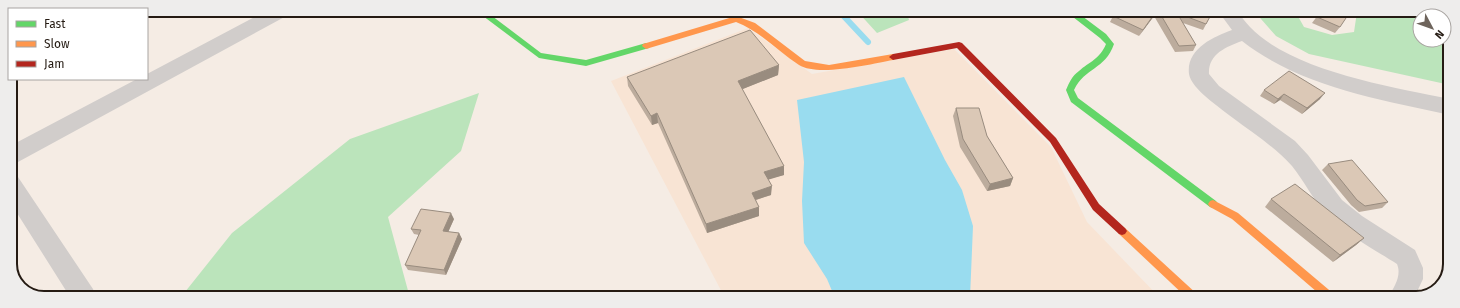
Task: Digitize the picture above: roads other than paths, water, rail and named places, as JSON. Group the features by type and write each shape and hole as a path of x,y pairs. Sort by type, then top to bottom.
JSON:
{"street":[{"path":"17,152 270,17"},
{"path":"488,17 538,55 586,63 736,19 752,25 803,64 829,68 959,45 1053,140 1096,207 1186,291"},
{"path":"1077,17 1103,36 1110,44 1109,52 1104,60 1076,78 1070,90 1074,100 1208,202 1235,216 1323,291"},
{"path":"1232,17 1251,40 1267,50 1316,73 1345,83 1443,105"},
{"path":"1245,33 1220,42 1209,50 1200,63 1199,76 1212,91 1287,147 1300,161 1334,207 1354,223 1406,257 1411,268 1411,279 1405,291"},
{"path":"17,194 80,291"}],"water":[{"path":"904,77 945,160 962,190 973,226 970,291 832,291 827,279 804,243 802,201 804,162 797,100"}],"waterway":[{"path":"845,17 868,42"}]}
